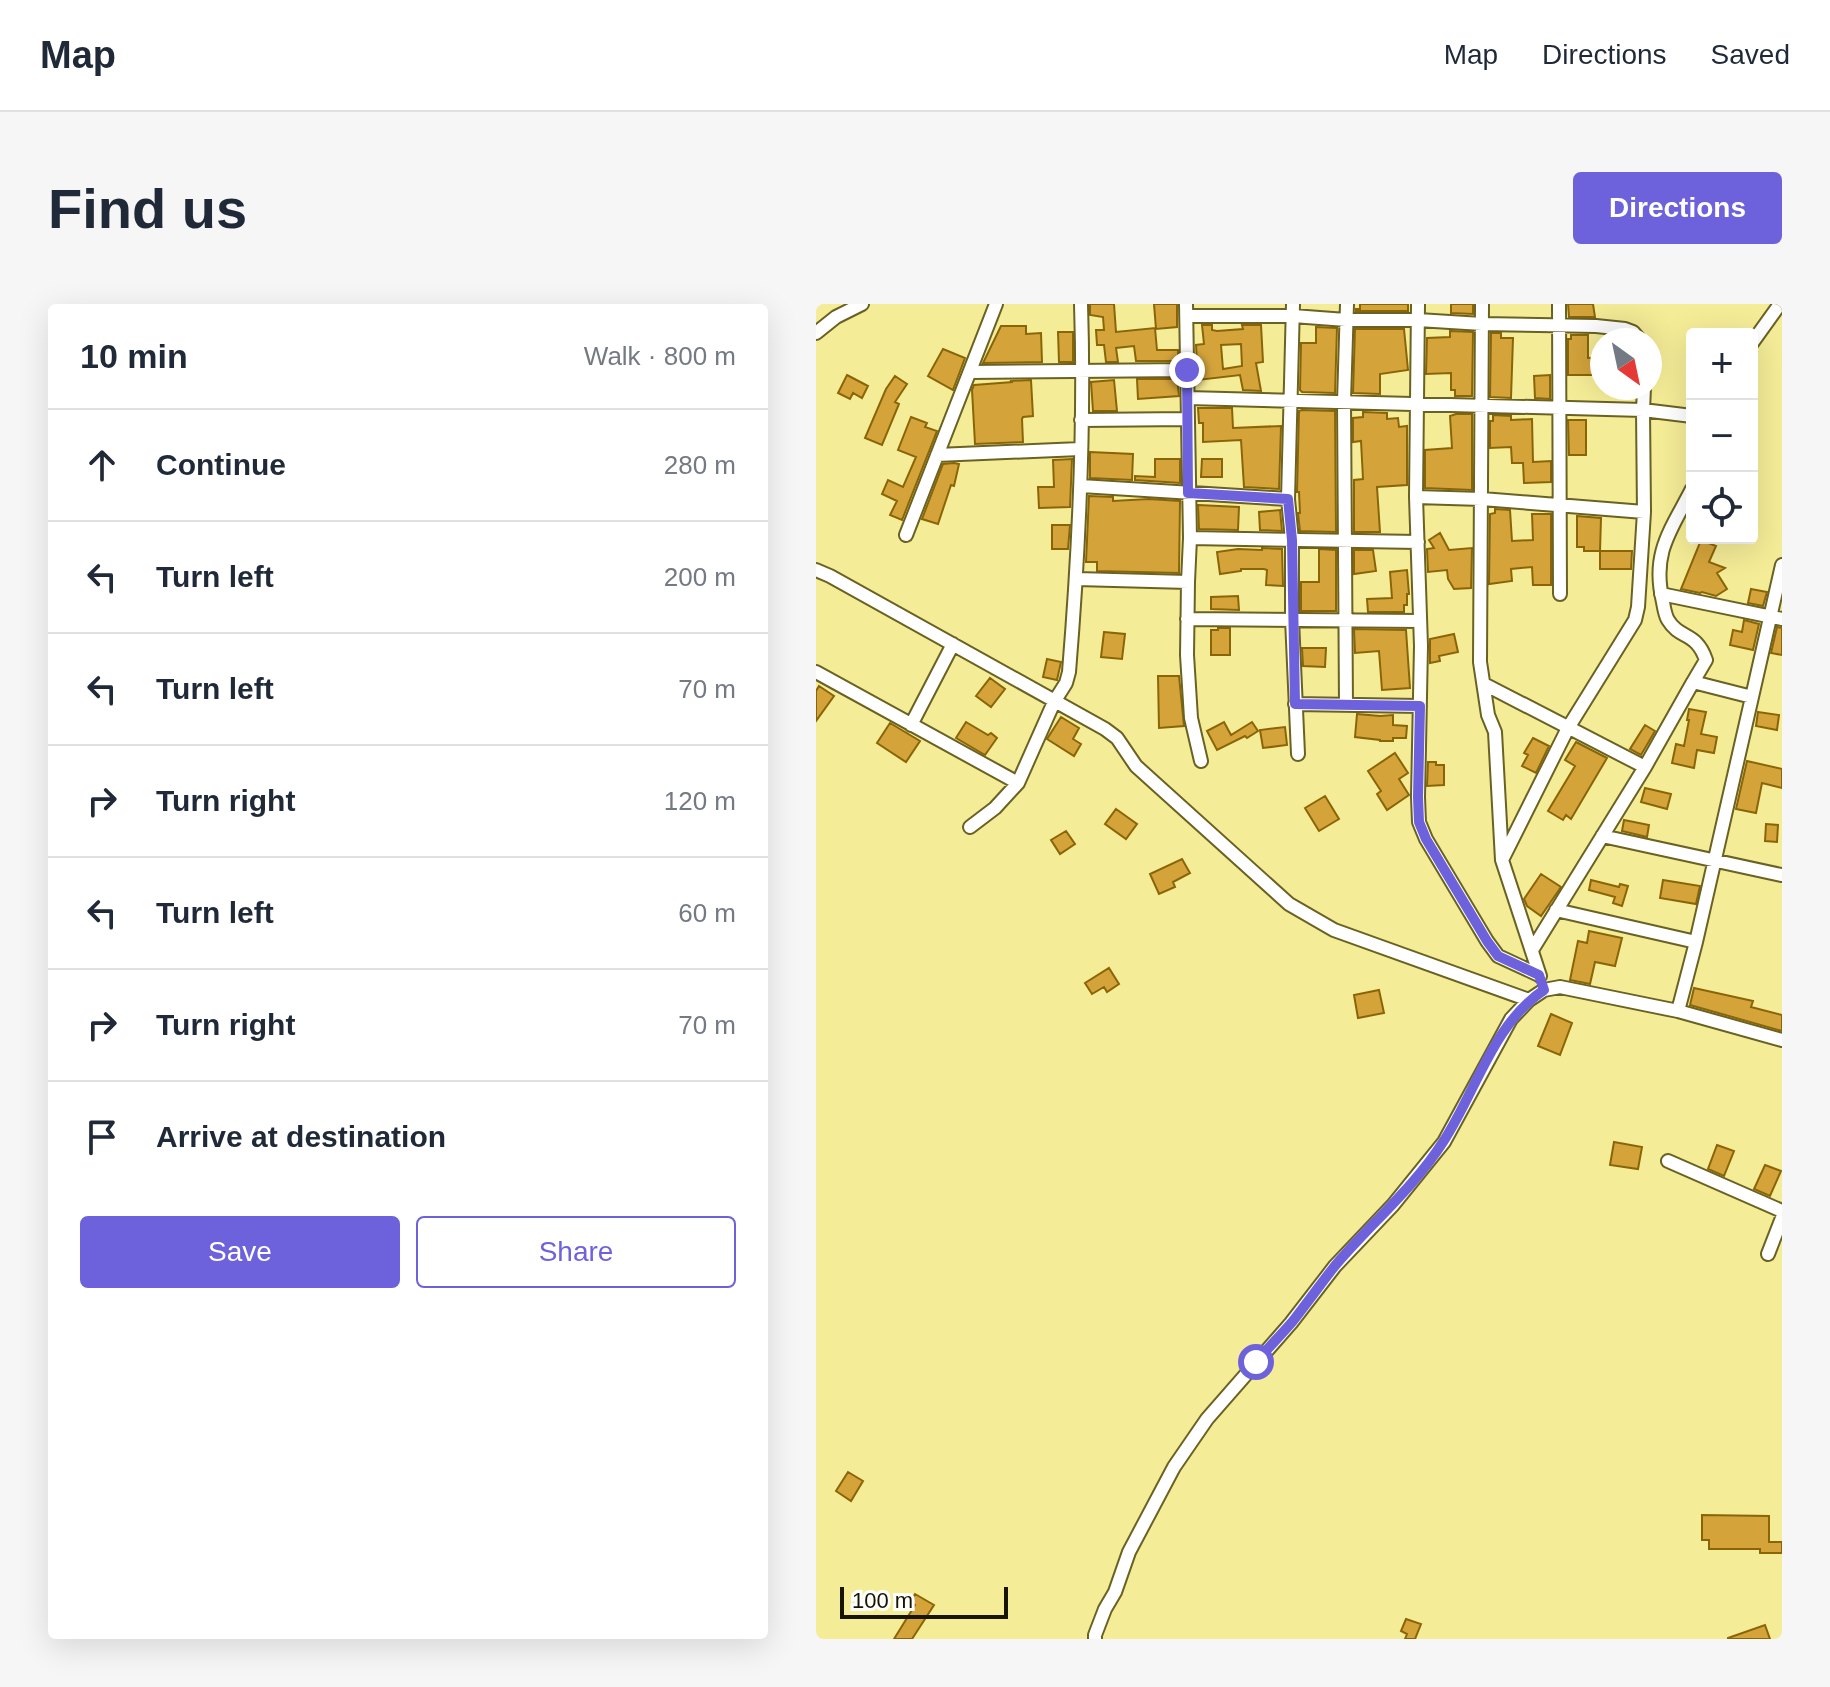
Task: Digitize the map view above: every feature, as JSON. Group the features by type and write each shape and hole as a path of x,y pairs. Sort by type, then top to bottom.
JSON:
{"street":[{"path":"816,333 836,317 862,304"},
{"path":"906,535 996,304"},
{"path":"970,827 995,808 1018,783 1069,672 1081,486 1081,304"},
{"path":"1346,705 1344,401 1347,304"},
{"path":"1418,304 1419,822 1426,839 1498,956 1539,975"},
{"path":"1482,304 1480,662 1488,715 1495,732 1502,860 1544,990"},
{"path":"1559,304 1560,594"},
{"path":"1758,335 1780,304"},
{"path":"1201,761 1191,718 1187,655 1190,538 1187,310 1293,310 1346,320 1615,328"},
{"path":"1293,310 1288,499 1298,754"},
{"path":"970,372 1187,370"},
{"path":"1188,398 1643,410 1686,415"},
{"path":"1502,860 1568,728 1635,620 1644,512 1643,400"},
{"path":"1081,420 1188,419"},
{"path":"937,455 1080,449"},
{"path":"1081,486 1288,499"},
{"path":"1416,497 1644,512"},
{"path":"1532,950 1645,767 1706,660 1697,642 1675,629 1666,618 1661,594 1660,561 1671,525 1686,499"},
{"path":"1190,538 1418,542"},
{"path":"1678,1011 1752,697 1776,618 1782,565"},
{"path":"816,570 1105,729 1117,738 1136,766 1289,904 1334,930 1529,1000"},
{"path":"1077,579 1188,582"},
{"path":"1661,594 1776,618"},
{"path":"1187,619 1420,621"},
{"path":"911,725 953,644"},
{"path":"816,672 1018,783"},
{"path":"1693,682 1752,697"},
{"path":"1484,684 1645,767"},
{"path":"1295,704 1420,706"},
{"path":"1602,836 1781,875"},
{"path":"1556,910 1696,942"},
{"path":"1095,1639 1129,1552 1174,1467 1207,1419 1444,1142 1511,1019 1529,1000 1544,990 1560,987 1678,1011 1782,1040"},
{"path":"1668,1161 1782,1211"},
{"path":"1768,1254 1782,1218"}],"building":[{"path":"1090,304 1114,304 1116,332 1155,328 1157,350 1178,350 1178,361 1136,361 1134,346 1116,348 1118,362 1106,362 1104,345 1097,345 1096,330 1104,330 1103,317 1090,315"},
{"path":"1154,304 1177,304 1177,327 1156,329"},
{"path":"1360,304 1408,304 1408,311 1356,311 1360,309"},
{"path":"1451,304 1473,304 1473,314 1451,313"},
{"path":"1568,304 1593,304 1595,317 1569,317"},
{"path":"1202,325 1212,325 1212,330 1217,331 1243,329 1242,325 1261,325 1263,362 1256,363 1261,391 1243,390 1240,375 1198,380 1196,345 1204,344","holes":["1241,344 1242,366 1223,369 1221,345"]},
{"path":"1001,326 1026,326 1026,334 1041,333 1042,362 983,363"},
{"path":"1316,327 1337,328 1335,393 1300,390 1301,343 1316,343"},
{"path":"1355,329 1404,329 1408,370 1380,374 1380,394 1353,393"},
{"path":"1450,331 1473,332 1472,396 1455,396 1455,390 1451,390 1451,373 1426,374 1427,338 1450,337"},
{"path":"1058,332 1073,332 1073,362 1059,362"},
{"path":"1491,333 1501,333 1501,338 1513,338 1511,398 1490,397"},
{"path":"1571,335 1588,335 1590,375 1568,375 1568,339"},
{"path":"943,349 965,358 953,390 928,376"},
{"path":"847,375 868,386 862,398 853,393 850,399 838,393"},
{"path":"1550,375 1550,399 1535,398 1534,376"},
{"path":"895,376 907,384 895,402 899,404 882,445 865,438 886,389"},
{"path":"1137,379 1177,379 1179,396 1138,399"},
{"path":"1031,380 1033,416 1022,419 1023,442 975,444 974,385"},
{"path":"1114,380 1117,411 1093,411 1091,382"},
{"path":"1198,408 1232,408 1233,428 1281,426 1279,489 1244,487 1241,440 1203,442 1203,423 1199,423"},
{"path":"1299,411 1335,411 1336,532 1300,531 1297,492"},
{"path":"1363,412 1387,413 1387,419 1398,418 1399,427 1407,426 1407,485 1377,487 1380,532 1354,532 1354,480 1363,479 1361,441 1353,442 1353,418 1363,417"},
{"path":"1472,414 1472,490 1425,488 1425,450 1452,448 1450,416"},
{"path":"1493,415 1511,416 1511,420 1532,419 1533,462 1551,461 1551,482 1524,483 1523,463 1512,463 1511,447 1490,448 1490,421 1493,421"},
{"path":"911,417 937,431 902,520 890,515 897,501 882,494 888,480 903,487 916,457 898,450"},
{"path":"1568,420 1586,420 1586,455 1569,455"},
{"path":"1090,452 1133,454 1132,480 1090,478"},
{"path":"1072,459 1070,507 1039,508 1038,487 1054,487 1053,460"},
{"path":"1155,459 1180,459 1180,483 1135,480 1135,476 1155,477"},
{"path":"1202,459 1222,459 1222,477 1201,477"},
{"path":"943,464 959,464 954,486 951,485 938,524 922,519"},
{"path":"1089,496 1113,497 1113,501 1180,501 1179,573 1097,571 1097,562 1086,562"},
{"path":"1198,505 1239,507 1238,530 1199,529"},
{"path":"1495,509 1510,510 1512,541 1533,540 1532,514 1551,514 1551,585 1533,585 1532,567 1511,569 1512,581 1489,584 1490,514 1495,513"},
{"path":"1280,510 1282,531 1260,530 1259,512"},
{"path":"1577,516 1601,518 1600,551 1584,551 1584,547 1577,547"},
{"path":"1052,525 1070,525 1068,549 1052,549"},
{"path":"1440,533 1449,550 1472,548 1471,588 1454,589 1447,570 1428,572 1427,549 1434,548 1429,540"},
{"path":"1699,544 1716,546 1709,562 1725,568 1717,573 1727,589 1716,596 1681,589"},
{"path":"1282,549 1283,586 1266,585 1267,570 1264,569 1241,569 1220,574 1217,552"},
{"path":"1319,549 1336,550 1336,611 1301,611 1301,582 1319,582"},
{"path":"1354,550 1373,550 1376,571 1354,574"},
{"path":"1600,551 1632,551 1631,569 1600,569"},
{"path":"1407,570 1409,594 1404,612 1368,612 1367,599 1392,598 1390,572"},
{"path":"1751,589 1767,592 1763,606 1748,603"},
{"path":"1238,596 1239,610 1211,609 1211,597"},
{"path":"1744,620 1759,624 1753,650 1730,645 1733,630 1742,632"},
{"path":"1777,627 1782,628 1782,655 1771,653"},
{"path":"1230,628 1230,655 1211,655 1211,630"},
{"path":"1354,629 1406,630 1410,688 1382,690 1379,651 1355,653"},
{"path":"1104,632 1125,634 1122,659 1101,657"},
{"path":"1454,634 1458,652 1439,656 1440,661 1430,663 1430,639"},
{"path":"1302,648 1326,648 1325,667 1303,666"},
{"path":"1047,659 1061,662 1057,680 1043,677"},
{"path":"1158,676 1179,676 1184,726 1159,728"},
{"path":"990,678 1005,689 991,707 976,696"},
{"path":"819,686 834,696 816,721 816,691"},
{"path":"1689,709 1706,712 1701,734 1717,737 1714,753 1697,750 1694,768 1672,763 1676,744 1684,746"},
{"path":"1758,712 1779,715 1777,730 1756,726"},
{"path":"1357,714 1393,715 1393,725 1407,726 1406,738 1380,741 1355,737"},
{"path":"1061,717 1079,728 1073,739 1081,744 1074,756 1047,739"},
{"path":"966,722 997,738 985,755 956,738"},
{"path":"1224,722 1231,735 1252,722 1258,731 1217,750 1207,731"},
{"path":"890,723 920,741 906,762 877,743"},
{"path":"1645,725 1655,731 1641,755 1630,749"},
{"path":"1285,727 1287,745 1263,748 1260,730"},
{"path":"1533,738 1549,746 1536,773 1522,766 1528,755 1524,753"},
{"path":"1576,742 1607,758 1571,819 1566,815 1563,820 1548,811 1575,766 1565,760"},
{"path":"1395,753 1408,773 1399,779 1409,795 1387,810 1377,794 1381,791 1368,771"},
{"path":"1747,761 1782,769 1782,788 1762,783 1756,813 1736,809"},
{"path":"1428,762 1444,765 1444,785 1427,786"},
{"path":"1645,788 1671,794 1667,809 1641,802"},
{"path":"1325,796 1339,819 1319,831 1305,808"},
{"path":"1116,809 1137,824 1126,839 1105,824"},
{"path":"1624,820 1649,825 1647,837 1622,831"},
{"path":"1766,824 1778,825 1777,842 1765,841"},
{"path":"1066,831 1075,844 1060,854 1051,840"},
{"path":"1182,859 1190,873 1173,882 1175,887 1159,894 1150,874"},
{"path":"1541,874 1561,887 1541,916 1527,906 1524,899"},
{"path":"1591,880 1619,887 1620,884 1628,886 1622,906 1613,903 1615,897 1589,890"},
{"path":"1663,880 1700,886 1696,904 1660,898"},
{"path":"1589,931 1622,938 1615,966 1595,962 1590,984 1570,980 1578,941 1587,943"},
{"path":"1109,968 1119,984 1107,992 1104,987 1092,994 1085,983"},
{"path":"1694,988 1753,1001 1751,1007 1782,1015 1782,1031 1690,1005"},
{"path":"1379,990 1384,1013 1358,1018 1354,995"},
{"path":"1551,1014 1572,1023 1560,1055 1538,1046"},
{"path":"1614,1142 1642,1147 1638,1169 1610,1165"},
{"path":"1717,1145 1734,1151 1724,1176 1708,1169"},
{"path":"1765,1165 1781,1171 1770,1196 1754,1189"},
{"path":"848,1472 863,1481 851,1501 836,1491"},
{"path":"1702,1515 1769,1516 1769,1542 1782,1542 1782,1553 1760,1553 1760,1549 1709,1549 1709,1540 1702,1540"},
{"path":"915,1594 934,1605 912,1639 894,1639 915,1605 910,1602"},
{"path":"1406,1619 1421,1624 1415,1639 1405,1639 1407,1634 1401,1631"},
{"path":"1765,1625 1770,1639 1728,1639 1728,1638"}],"route":[{"path":"1187,370 1188,493 1288,499 1292,540 1295,704 1420,706 1419,822 1426,839 1498,956 1539,975 1544,990 1511,1019 1444,1142 1256,1362"}]}
